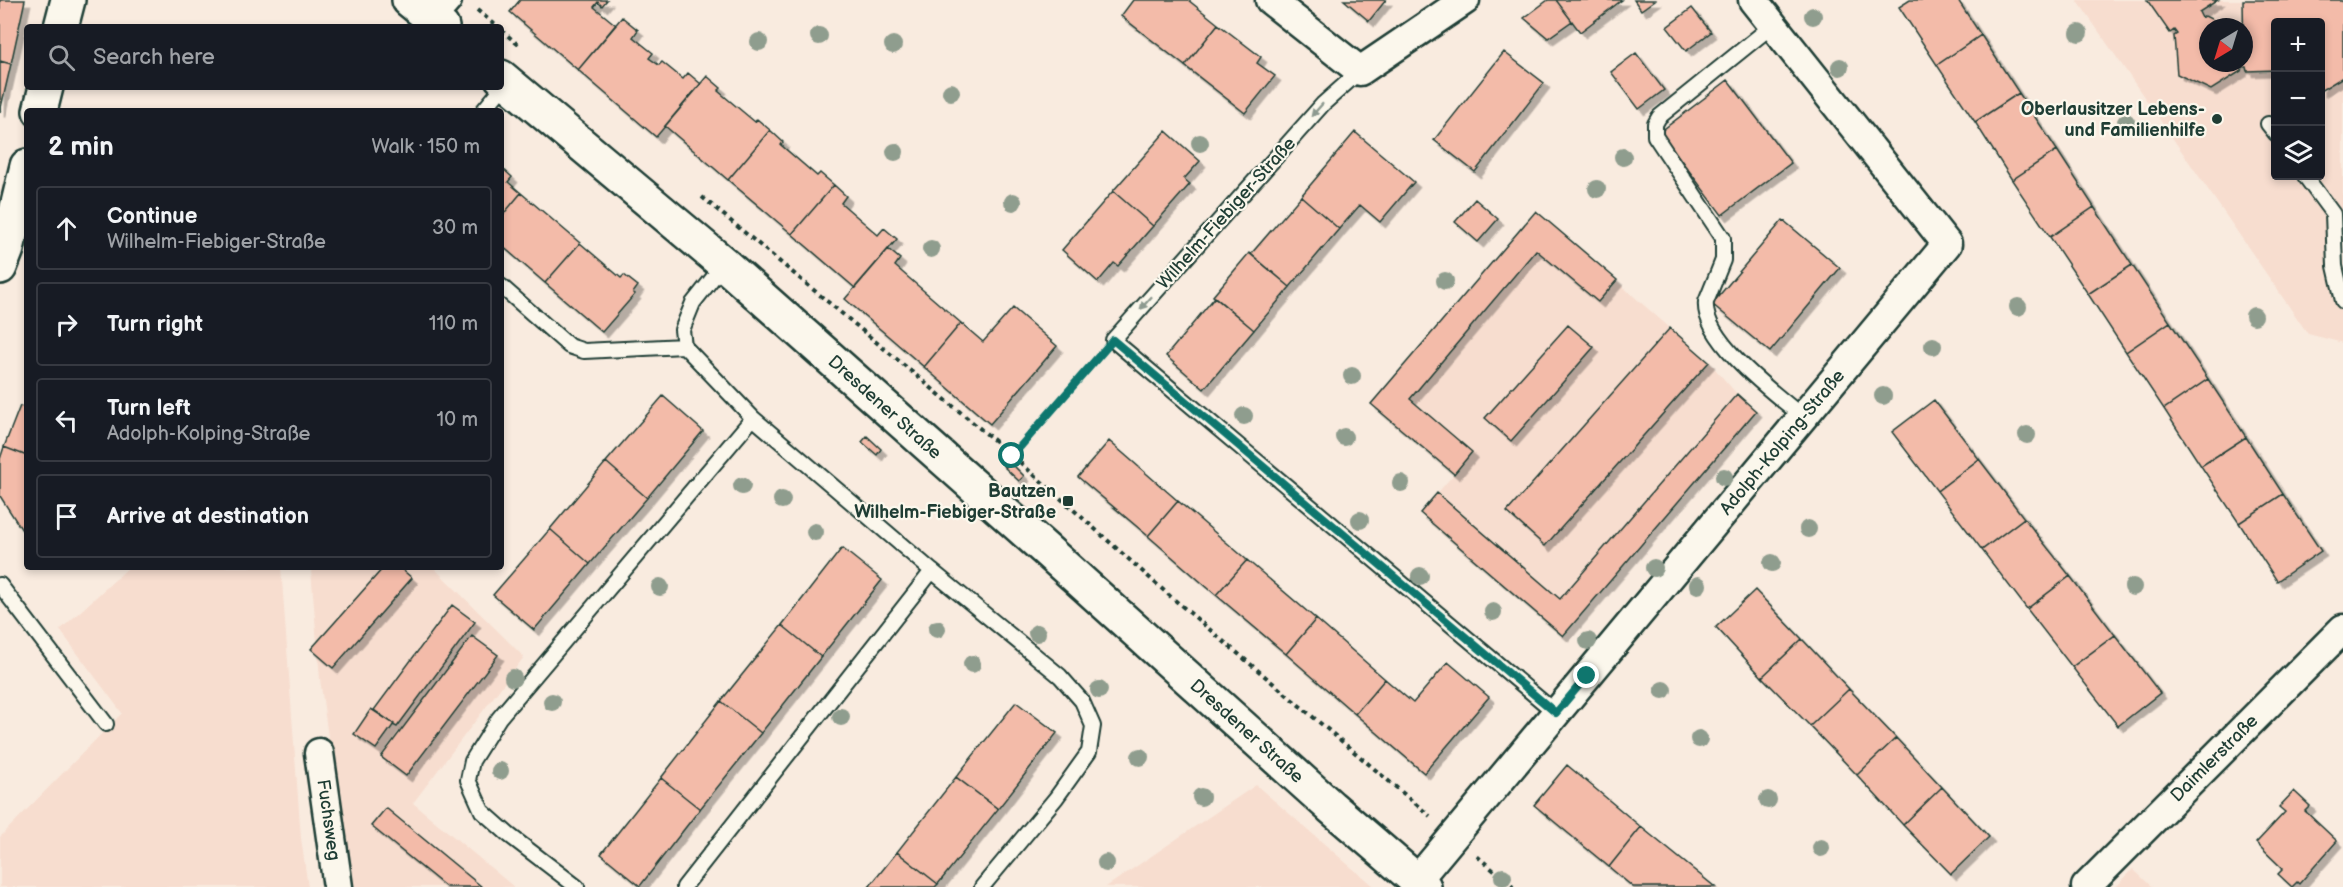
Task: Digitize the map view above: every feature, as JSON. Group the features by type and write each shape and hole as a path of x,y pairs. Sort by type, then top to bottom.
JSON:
{"main road":[{"path":"62,24 68,0"},
{"name":"Dresdener Straße","path":"504,79 724,264 1420,884"},
{"path":"41,108 45,90"},
{"path":"0,267 7,249 24,178"}],"street":[{"path":"1270,0 1360,71"},
{"name":"Wilhelm-Fiebiger-Straße","path":"1360,71 1465,0"},
{"name":"Adolph-Kolping-Straße","path":"1420,884 1454,836 1947,244 1753,0"},
{"name":"Daimlerstraße","path":"2086,887 2343,629"},
{"name":"Fuchsweg","path":"320,753 338,887"}],"lane":[{"path":"1773,25 1659,117 1655,123 1655,136 1723,238 1723,260 1706,302 1709,324 1732,354 1803,417"},
{"name":"Wilhelm-Fiebiger-Straße","path":"1113,340 1323,104 1360,71"},
{"path":"485,108 497,90"},
{"path":"2308,180 2333,214 2335,266 2343,301"},
{"path":"724,264 693,303 682,330 684,346 753,418 932,571 1060,676 1082,701 1093,726 1089,752 1056,798 982,887"},
{"path":"504,289 569,346 584,351 684,346"},
{"path":"1113,340 1556,713"},
{"path":"577,887 509,835 482,811 468,780 472,761 499,718 753,418"},
{"path":"684,887 932,571"},
{"path":"0,585 106,724"}],"path":[{"path":"440,10 486,24"},
{"path":"504,32 528,53"},
{"path":"693,189 1012,456 1179,604 1513,887"},
{"path":"1012,456 1113,340"}],"shaded area":[{"name":"Oberlausitzer Lebens- und Familienhilfe","path":"2077,0 2343,0 2343,343 2308,334"},
{"path":"1536,211 1709,362 1737,394 1756,411 1563,636 1420,513 1454,474 1371,404"},
{"path":"126,570 281,570 301,838 308,887 0,887 0,837 122,713 60,630"},
{"path":"311,570 436,570 524,657 413,803 514,887 349,887 320,679"},
{"path":"1256,785 1374,887 1106,887"},
{"path":"2133,869 2152,887 2116,887"}],"building":[{"path":"0,0 25,0 11,64 0,61"},
{"path":"520,0 607,0 602,6 598,2 594,7 616,25 578,70 510,12"},
{"path":"1133,0 1188,0 1218,24 1185,66 1121,16"},
{"path":"1344,0 1386,0 1369,21"},
{"path":"1548,0 1556,0 1572,21 1548,38 1524,18"},
{"path":"1556,0 1622,0 1580,32"},
{"path":"1634,0 1655,0 1641,10"},
{"path":"1910,0 1958,0 1981,35 1937,65 1899,7"},
{"path":"2147,0 2218,0 2199,12 2202,18 2199,18 2199,72 2239,72 2211,90 2177,74 2174,36 2177,34 2174,30 2170,33"},
{"path":"2243,0 2343,0 2343,77 2325,88 2325,18 2271,18 2271,70 2253,71 2253,18 2243,18"},
{"path":"1692,8 1711,32 1686,51 1667,27"},
{"path":"622,17 638,30 633,37 653,53 649,58 659,65 662,62 683,79 688,73 701,84 656,137 578,70"},
{"path":"1218,24 1261,57 1257,63 1275,76 1245,113 1185,66"},
{"path":"1981,35 2019,93 1975,122 1937,65"},
{"path":"1504,52 1544,83 1475,172 1434,140"},
{"path":"1636,53 1664,90 1639,109 1611,72"},
{"path":"0,61 11,64 0,112"},
{"path":"707,76 721,88 718,91 755,122 757,119 770,130 728,180 665,126"},
{"path":"1728,80 1791,163 1722,215 1660,132"},
{"path":"2019,93 2057,150 2012,180 1975,122"},
{"path":"770,130 783,142 781,145 817,176 820,173 834,185 792,234 728,180"},
{"path":"1166,131 1200,161 1184,179 1190,184 1153,226 1113,191"},
{"path":"1355,132 1414,182 1380,222 1360,205 1339,229 1301,196"},
{"path":"2057,150 2094,207 2050,237 2012,180"},
{"path":"504,170 512,177 508,182 521,193 504,213"},
{"path":"834,185 846,196 841,203 878,235 884,228 897,239 855,288 792,234"},
{"path":"1113,191 1153,226 1118,266 1114,263 1098,282 1062,250"},
{"path":"521,193 580,243 545,283 504,248 504,213"},
{"path":"1301,196 1339,229 1290,287 1251,254"},
{"path":"1475,199 1498,219 1478,242 1455,222"},
{"path":"2094,207 2132,265 2088,294 2050,237"},
{"path":"1536,211 1617,280 1598,302 1536,250 1410,399 1472,452 1454,474 1371,404"},
{"path":"1783,220 1840,268 1770,352 1712,304"},
{"path":"580,243 621,278 624,275 638,286 633,293 635,294 602,332 545,283"},
{"path":"888,249 900,259 895,266 961,323 924,367 845,299"},
{"path":"1249,253 1290,287 1254,330 1213,296"},
{"path":"2132,265 2170,322 2126,352 2088,294"},
{"path":"1215,297 1254,330 1204,389 1166,356"},
{"path":"1013,308 1057,346 990,424 924,367 961,323 983,342"},
{"path":"2170,322 2208,379 2164,409 2126,352"},
{"path":"1568,325 1594,347 1511,441 1485,418"},
{"path":"1670,328 1709,362 1545,546 1507,512"},
{"path":"2208,379 2246,437 2201,466 2164,409"},
{"path":"1737,394 1756,411 1563,636 1420,513 1437,493 1560,599"},
{"path":"663,396 703,431 647,498 606,462"},
{"path":"1934,400 1979,459 1937,491 1892,432"},
{"path":"20,406 24,407 24,455 4,447"},
{"path":"867,436 881,449 877,455 862,442"},
{"path":"2246,437 2283,494 2239,523 2201,466"},
{"path":"1109,441 1178,501 1148,536 1078,477"},
{"path":"4,447 24,455 24,533 0,496 0,459"},
{"path":"1979,459 2024,518 1982,550 1937,491"},
{"path":"606,462 647,498 590,564 550,529"},
{"path":"1010,462 1024,476 1019,481 1005,468"},
{"path":"2283,494 2321,551 2277,581 2239,523"},
{"path":"1178,501 1247,560 1216,595 1148,536"},
{"path":"2024,518 2070,576 2027,609 1982,550"},
{"path":"550,529 590,564 534,630 493,595"},
{"path":"842,548 882,580 821,657 782,625"},
{"path":"1247,560 1316,619 1286,654 1216,595"},
{"path":"381,570 403,570 412,578 333,668 311,649"},
{"path":"2070,576 2115,635 2072,667 2027,609"},
{"path":"1755,590 1802,639 1762,677 1716,627"},
{"path":"452,605 475,622 397,727 374,710"},
{"path":"1316,619 1385,679 1355,714 1286,654"},
{"path":"782,625 821,657 761,733 721,701"},
{"path":"2115,635 2160,693 2118,726 2072,667"},
{"path":"472,636 498,655 406,776 381,757"},
{"path":"1802,639 1849,689 1810,726 1762,677"},
{"path":"1448,662 1489,697 1424,773 1355,714 1385,679 1413,703"},
{"path":"1849,689 1896,738 1857,775 1810,726"},
{"path":"721,701 761,733 700,809 661,778"},
{"path":"1016,702 1057,733 998,809 956,777"},
{"path":"371,709 394,724 376,749 354,734"},
{"path":"1896,738 1942,787 1903,825 1857,775"},
{"path":"1567,765 1641,827 1609,867 1534,805"},
{"path":"956,777 998,809 938,884 897,852"},
{"path":"661,778 700,809 640,886 601,854"},
{"path":"1942,787 1989,837 1951,874 1903,825"},
{"path":"2294,791 2310,806 2305,811 2337,841 2299,884 2297,882 2292,887 2278,874 2283,869 2256,843 2285,812 2279,807"},
{"path":"386,808 482,887 446,887 371,826"},
{"path":"1641,827 1715,887 1633,887 1609,867"},
{"path":"897,852 938,884 935,887 869,887"}],"place":[{"name":"Oberlausitzer Lebens- und Familienhilfe","path":"2217,119"},
{"name":"Bautzen Wilhelm-Fiebiger-Straße","path":"1068,501"}],"route":[{"path":"1012,456 1113,340 1556,713 1587,676"}]}
